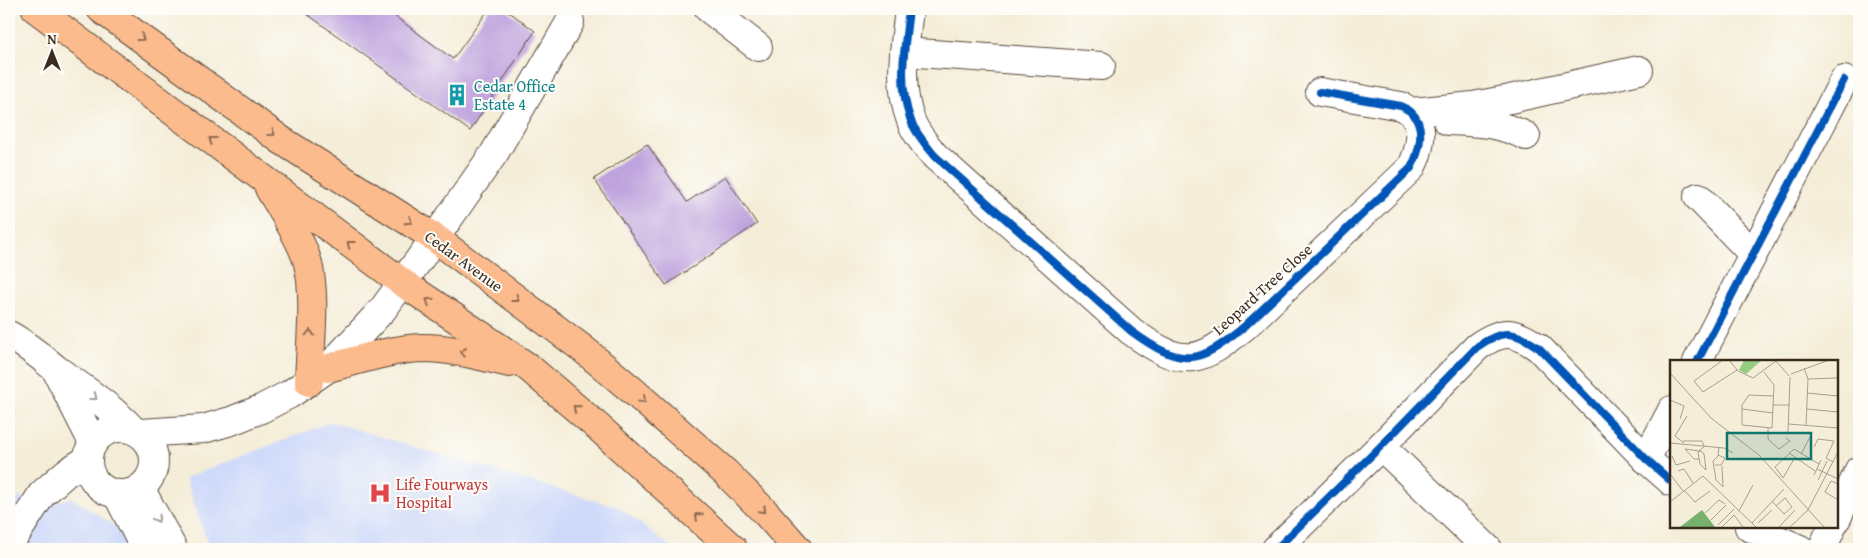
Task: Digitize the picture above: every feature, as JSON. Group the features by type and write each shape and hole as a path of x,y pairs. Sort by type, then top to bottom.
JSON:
{"main road":[{"path":"36,9 403,283 528,367 598,427 733,549"},
{"name":"Cedar Avenue","path":"101,9 280,140 435,238 582,349 726,472 798,549"},
{"path":"264,180 298,240 306,259 310,274 319,375 396,351 422,348 470,353 528,367"}],"street":[{"path":"709,9 758,47"},
{"name":"Leopard Tree Close","path":"909,9 902,83 911,122 935,156 1131,331 1152,346 1188,358 1205,354 1222,346 1411,168 1417,158 1420,143 1414,116"},
{"path":"155,459 203,428 261,409 319,375 383,309 495,152 570,22"},
{"path":"904,52 1101,66"},
{"path":"1414,116 1510,99 1639,70"},
{"path":"1698,360 1844,80"},
{"path":"1320,92 1401,106 1414,116 1495,124 1526,136"},
{"path":"1698,198 1753,254"},
{"path":"1276,549 1381,446 1477,347 1490,338 1504,333 1525,338 1539,348 1646,459 1670,480"},
{"path":"9,335 29,348 106,406 148,440 155,459 154,470 149,480 129,491 100,486 55,368"},
{"path":"1646,459 1670,414"},
{"path":"9,546 42,494 57,481 91,461 100,435 110,429 121,427 137,431 203,428"},
{"path":"1381,446 1488,549"},
{"path":"1838,516 1859,470"},
{"path":"129,491 145,549"},
{"path":"129,491 173,549"},
{"path":"1751,528 1800,549"},
{"path":"1822,549 1832,528"}],"shaded area":[{"name":"Life Fourways Hospital","path":"331,422 620,508 673,549 210,549 185,478"},
{"path":"19,496 36,507 71,498 119,528 127,549 9,549 9,514"}],"building":[{"name":"Cedar Office Estate 4","path":"300,9 385,9 453,59 489,9 505,9 535,31 470,131"},
{"path":"647,144 687,202 725,176 757,224 666,285 594,179"}],"cycle path":[{"path":"909,9 903,65 904,93 911,121 925,144 935,156 1131,331 1164,352 1178,356 1190,357 1203,354 1230,338 1411,168 1417,155 1420,132 1416,118 1410,111 1401,106 1320,92"},
{"path":"1698,360 1844,80"},
{"path":"1276,549 1381,446 1477,347 1501,335 1515,335 1539,348 1646,459 1670,480"}],"place":[{"name":"Cedar Office Estate 4","path":"457,95"},
{"name":"Life Fourways Hospital","path":"380,493"}]}
